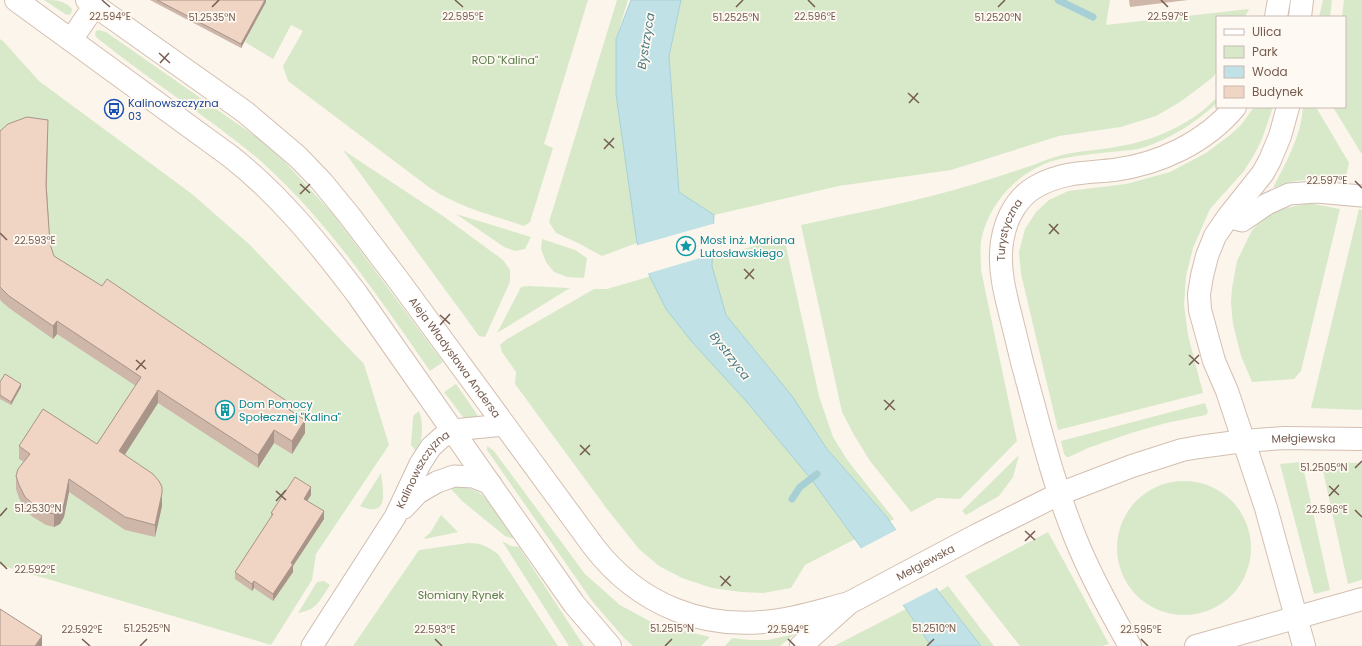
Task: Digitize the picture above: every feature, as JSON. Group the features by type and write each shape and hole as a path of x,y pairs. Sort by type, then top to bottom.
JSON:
{"main road":[{"path":"16,0 230,156 243,166 280,201 343,275 574,604 604,643"},
{"path":"1276,16 1279,0"},
{"path":"1300,16 1302,0"},
{"path":"70,40 91,3"},
{"name":"Aleja Władysława Andersa","path":"91,3 245,112 303,163 336,199 366,236 602,558 629,584 662,604 680,612 709,620 746,623 780,620 849,603"},
{"name":"Turystyczna","path":"1130,646 1092,576 1075,537 1059,494 1004,290 1001,267 1002,239 1007,221 1014,209 1035,187 1052,179 1068,174 1115,170 1146,163 1167,156 1203,136 1221,122 1234,108"},
{"path":"1288,108 1280,136 1267,166 1215,236 1207,256 1202,276 1200,310 1214,362 1227,391 1266,508 1304,646"},
{"name":"Mełgiewska","path":"801,646 849,603 1059,494 1132,466 1182,450 1244,441 1298,438 1362,439"},
{"path":"1196,646 1362,599"}],"street":[{"path":"1228,217 1242,221 1267,204 1289,194 1317,192 1362,196"},
{"name":"Kalinowszczyzna","path":"312,646 396,517 420,464 431,447 453,430 504,425"},
{"name":"Kalinowszczyzna","path":"396,517 418,493 437,482 448,478 454,476 473,477 491,484"}],"green space":[{"path":"44,0 56,0 63,2 72,9 71,14 65,14"},
{"name":"ROD \"Kalina\"","path":"266,0 588,0 544,144 553,148 530,222 524,226 476,210 441,195 288,81 283,66 303,31 291,25 273,59 245,42"},
{"path":"617,0 628,0 616,39 616,94 637,243 602,256 556,233 549,222"},
{"path":"681,0 1110,0 1106,25 1249,9 1246,16 1216,16 1216,72 1213,77 1180,102 1156,116 1121,127 1059,136 951,170 839,186 714,215 679,192 669,56"},
{"path":"1323,0 1332,0 1330,16 1319,16"},
{"path":"1344,0 1362,0 1362,153 1334,108 1346,108 1346,16 1342,16"},
{"path":"99,30 106,32 255,136 285,162 333,214 443,362 430,371 353,263 311,211 288,187 248,150 97,38 95,35 96,31"},
{"path":"0,39 39,81 192,194 249,244 364,364 389,445 316,554 312,580 271,645 0,565"},
{"path":"1216,98 1216,104 1182,130 1139,149 1075,156 1060,159 1032,170 1008,189 999,201 991,213 981,242 981,270 1017,441 960,499 937,498 911,512 870,461 842,412 801,225 878,209 954,190 1063,155 1113,148 1134,143 1160,135 1173,129 1197,115"},
{"path":"1253,108 1273,108 1262,139 1254,155 1244,171 1210,209 1193,248 1186,276 1184,305 1188,335 1203,393 1058,430 1021,274 1019,252 1025,229 1036,212 1049,200 1068,191 1126,184 1170,172 1206,153 1241,125"},
{"path":"1303,108 1317,108 1349,163 1345,181 1318,179 1300,180 1282,184 1273,188 1288,159 1302,118"},
{"path":"343,150 443,216 503,260 510,270 510,282 485,337 479,336"},
{"path":"1309,203 1340,209 1301,371 1294,379 1252,382 1241,356 1233,324 1231,303 1237,261 1252,230 1268,215 1282,209"},
{"path":"1359,209 1362,210 1362,410 1311,408"},
{"path":"456,214 531,237 525,249 515,251 504,247"},
{"path":"784,237 819,396 833,437 848,461 894,519 805,565 791,588 763,593 712,588 682,578 659,566 639,549 607,509 515,384 516,372 502,352 500,345 507,339 594,289 607,289"},
{"path":"542,239 575,250 587,258 584,278 567,277 554,272 546,262 541,249"},
{"path":"521,287 570,288 497,333"},
{"path":"456,384 481,420 463,417 444,392"},
{"path":"1205,403 1208,412 1206,415 1166,423 1131,433 1088,448 1069,457 1064,454 1061,441"},
{"path":"419,411 422,421 422,432 418,454 411,445 413,418"},
{"path":"487,446 494,451 585,574 620,605 653,623 710,637 701,646 633,646 624,638 592,601 487,450"},
{"path":"1019,455 1013,477 999,496 966,515 962,511"},
{"path":"1302,462 1330,590 1314,594 1280,464"},
{"path":"1321,462 1362,463 1362,580 1348,584"},
{"path":"381,473 383,495 380,506 376,509 370,509 360,506"},
{"path":"1191,481 1204,483 1232,500 1249,528 1251,548 1249,568 1232,596 1204,613 1177,615 1164,613 1136,596 1119,568 1117,541 1119,528 1136,500 1164,483"},
{"path":"450,488 468,488 481,494 493,508 514,539 505,536 462,501"},
{"path":"441,515 458,532 425,539 424,538 430,533"},
{"path":"1048,532 1109,644 1102,646 1020,646 965,576"},
{"path":"502,541 511,546 519,547 584,646 569,646"},
{"name":"Słomiany Rynek","path":"468,543 484,546 498,554 558,646 353,646 419,550"},
{"path":"324,581 330,585 317,604 304,612 298,613 317,582"},
{"path":"948,586 994,646 981,646 939,592"},
{"path":"906,609 931,646 834,646"},
{"path":"795,634 780,646 725,646 732,638 768,640"}],"water":[{"name":"Bystrzyca","path":"631,0 681,0 669,56 679,192 714,215 712,266 726,315 792,396 827,449 886,516 939,592 981,646 931,646 906,609 811,479 746,401 692,342 666,309 650,277 637,243 616,94 616,39"}],"pier":[{"path":"716,223 714,254 646,274 635,246"},
{"path":"898,529 938,587 901,606 860,549"}],"building":[{"path":"157,0 265,0 241,44"},
{"path":"27,117 48,120 46,185 50,244 54,256 102,286 107,279 291,404 288,409 305,420 292,441 274,430 258,455 158,390 119,451 153,474 162,487 155,525 125,517 69,479 64,504 60,511 54,514 46,512 25,497 16,476 18,469 30,454 19,446 43,409 97,444 141,377 57,321 53,326 9,296 0,287 0,131 8,124"},
{"path":"5,374 21,384 11,402 0,395 0,382"},
{"path":"295,477 311,487 304,499 324,511 291,563 293,564 273,594 254,581 252,584 235,572"},
{"path":"0,609 42,636 35,646 0,646"}],"waterway":[{"path":"1058,0 1093,17"},
{"path":"792,499 800,487 817,474"}],"place":[{"name":"Kalinowszczyzna 03","path":"114,109"},
{"name":"Most inż. Mariana Lutosławskiego","path":"686,246"},
{"name":"Dom Pomocy Społecznej \"Kalina\"","path":"225,410"}]}
